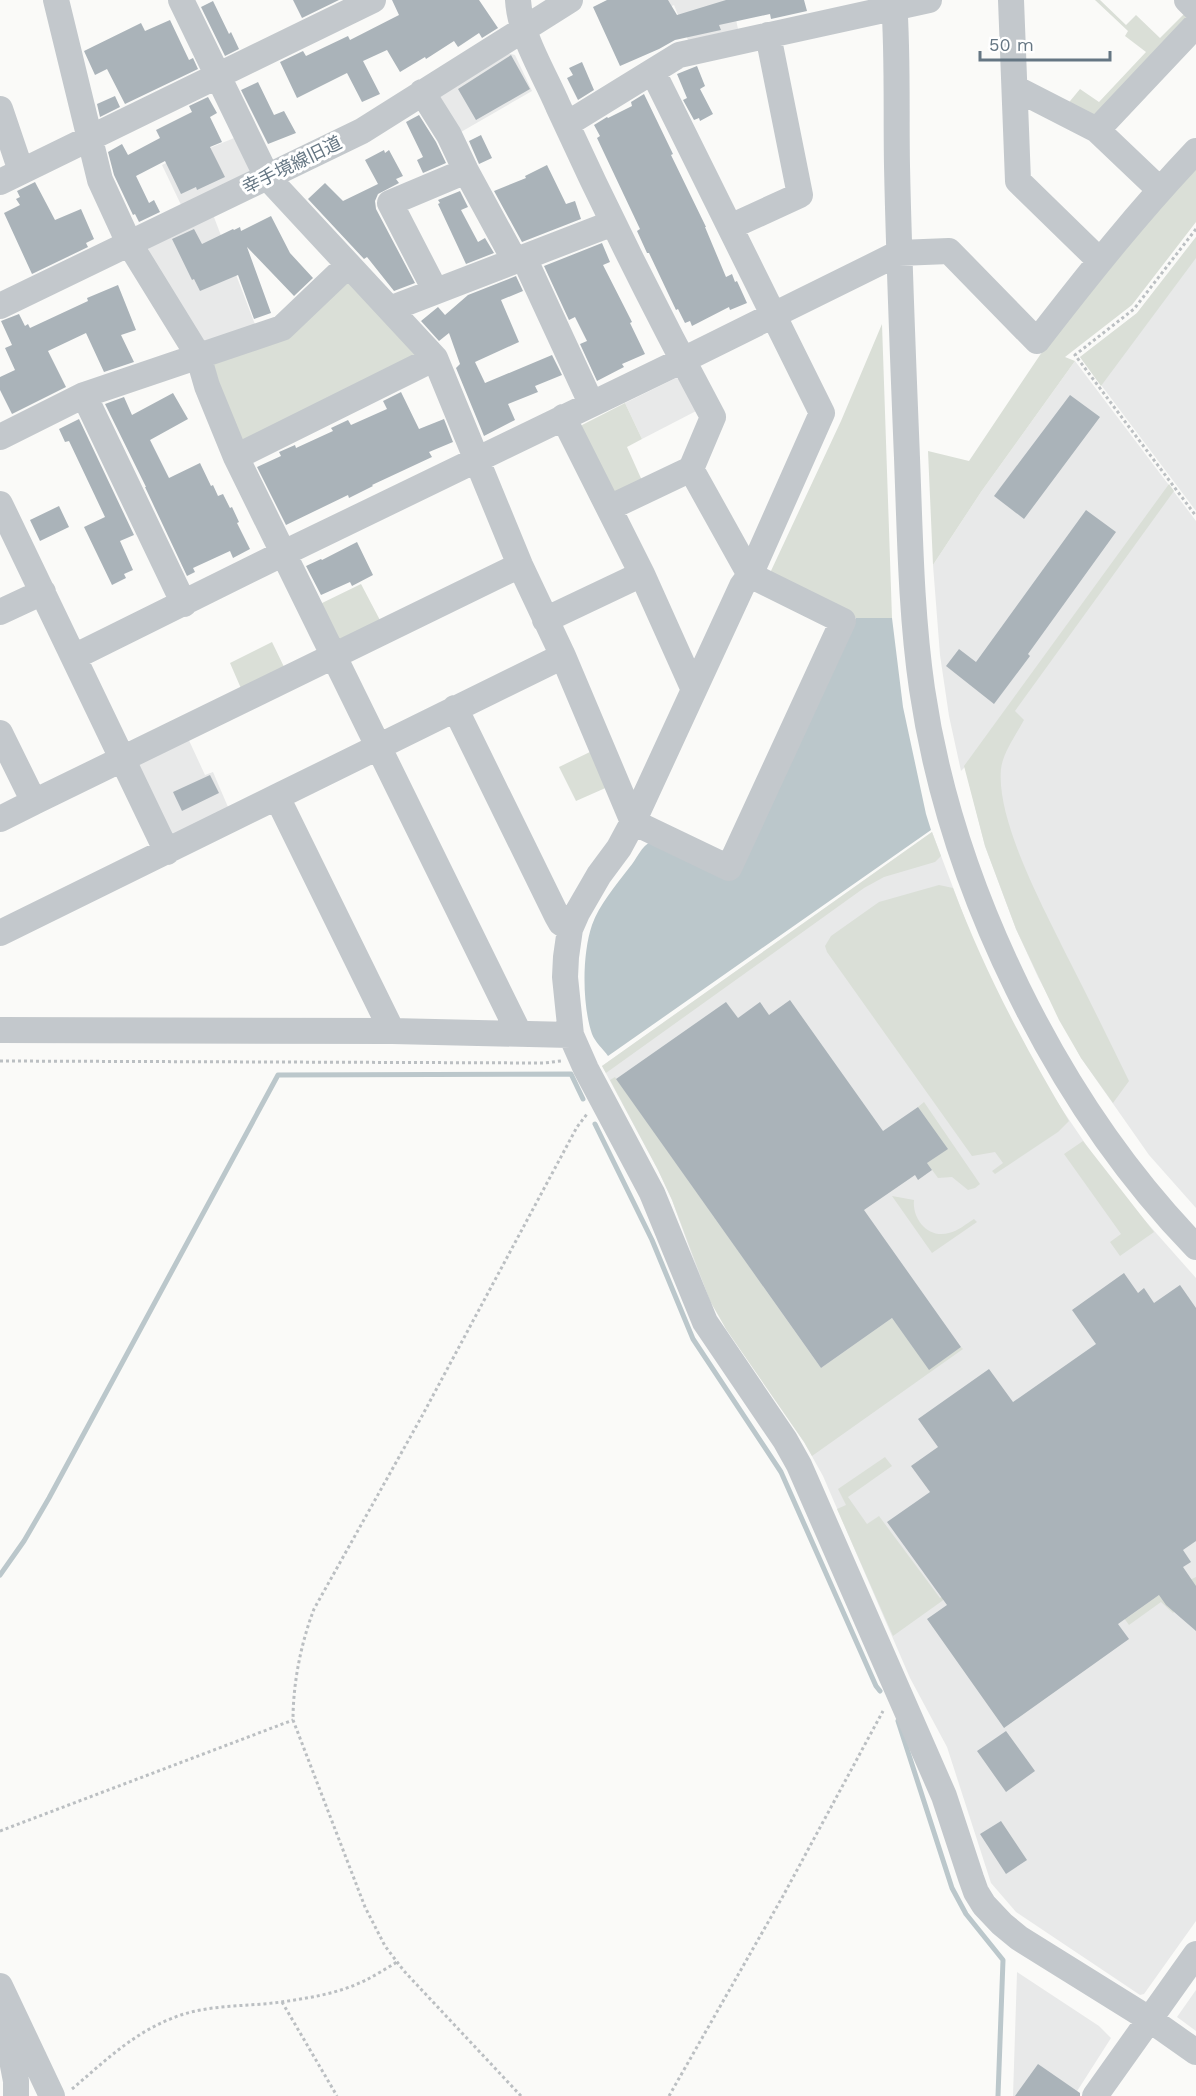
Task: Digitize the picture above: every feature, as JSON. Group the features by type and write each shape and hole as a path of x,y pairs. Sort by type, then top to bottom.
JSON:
{"street":[{"path":"56,0 100,180 129,243 198,355 207,386 236,457 519,1033"},
{"path":"181,0 219,74 267,177 435,358 520,565 563,656 633,822 729,868 843,621 750,575 691,469"},
{"path":"0,109 11,177 373,0"},
{"path":"518,0 523,29 613,223 713,417 691,469 609,508"},
{"name":"幸手境線旧道","path":"0,306 362,130 570,0"},
{"path":"567,124 679,55 894,4 929,0"},
{"path":"1011,0 1018,181 1099,260"},
{"path":"1187,0 1196,9"},
{"path":"894,4 899,253 915,615 928,726 949,809 987,921 1011,978 1057,1062 1086,1109 1166,1214 1196,1247"},
{"path":"1096,130 1196,25"},
{"path":"730,227 801,195 768,35"},
{"path":"653,72 822,413 750,575 742,585 633,822 619,848 599,875 570,929 565,977 575,1045 652,1193 705,1322 785,1440 799,1465 945,1796 976,1892 984,1905 1019,1938 1149,2019 1196,2052"},
{"path":"1015,88 1096,130 1159,189"},
{"path":"422,92 449,135 466,171 520,259 591,403"},
{"path":"74,657 899,253 949,251 1037,341 1099,260 1159,189 1196,151"},
{"path":"435,290 390,203 466,171"},
{"path":"390,309 613,223"},
{"path":"0,437 84,395 282,328 348,265"},
{"path":"236,457 435,358"},
{"path":"84,395 184,603"},
{"path":"563,417 642,574 694,690"},
{"path":"0,504 167,852"},
{"path":"0,819 520,565"},
{"path":"545,620 642,574"},
{"path":"0,612 43,592"},
{"path":"0,933 278,797 378,745 563,656"},
{"path":"455,708 557,916 561,923 570,929"},
{"path":"0,734 34,802"},
{"path":"278,797 392,1031"},
{"path":"0,1030 519,1033 575,1045"},
{"path":"1095,2096 1196,1954"},
{"path":"0,1986 52,2096"},
{"path":"0,1999 16,2081 16,2096"}],"path":[{"path":"1196,229 1134,309 1075,355 1196,516"},
{"path":"0,1061 544,1063 559,1061 575,1045"},
{"path":"521,2096 397,1962 385,1946 365,1907 293,1720 293,1702 305,1632 314,1609 400,1456 577,1127 602,1096"},
{"path":"669,2096 897,1689"},
{"path":"0,1831 293,1720"},
{"path":"65,2096 118,2049 141,2033 174,2017 203,2010 282,2002 330,1994 365,1980 397,1962"},
{"path":"282,2002 337,2096"}],"shaded area":[{"path":"628,0 732,0 739,34 690,45 674,5 637,22"},
{"path":"1095,0 1100,0 1126,25 1136,15 1160,38 1187,11 1190,14 1099,117 1066,106 1080,89 1099,102 1146,52 1125,36 1128,31"},
{"path":"500,51 515,55 532,91 454,136 437,91"},
{"path":"239,136 253,174 183,209 162,165 198,147 200,152"},
{"path":"1196,162 1196,222 1132,305 1065,357 1075,361 981,492 933,565 928,451 969,461 1040,355 1167,193"},
{"path":"212,212 256,327 206,344 147,254 150,243"},
{"path":"1196,237 1196,511 1080,357 1137,313"},
{"path":"1196,237 1196,258 1101,386 1080,357 1137,313"},
{"path":"343,282 353,282 418,351 411,365 249,446 235,438 212,359"},
{"path":"882,324 892,618 856,618 772,579 770,573 841,421"},
{"path":"1075,361 1196,521 1196,1208 1149,1155 1081,1058 1038,977 1016,929 985,846 965,767 961,771 949,716 940,655 933,565 981,492"},
{"path":"676,378 687,383 700,409 642,439 625,403"},
{"path":"625,403 642,439 627,447 644,485 615,499 578,433 582,425"},
{"path":"1169,484 1174,491 1015,711 1024,720 1007,750 1001,769 1006,814 1024,865 1129,1081 1113,1103 1081,1058 1059,1020 1016,929 985,846 964,766"},
{"path":"361,584 382,624 335,641 318,605"},
{"path":"856,618 892,618 903,707 931,830 608,1056 592,1034 586,1009 584,980 586,950 592,925 599,910 642,849 652,841 733,880"},
{"path":"272,642 286,671 243,693 230,663"},
{"path":"186,734 205,775 213,772 231,814 179,838 169,835 135,766"},
{"path":"594,750 610,786 576,801 559,767"},
{"path":"932,832 974,943 1009,1016 1053,1096 1093,1155 1141,1216 1196,1278 1196,1921 1144,1994 1140,1995 1016,1912 991,1883 947,1747 910,1678 823,1476 804,1442 726,1329 698,1272 672,1200 658,1170 602,1066"},
{"path":"932,832 941,856 935,862 884,877 864,888 606,1073 602,1066"},
{"path":"939,885 953,888 1006,1007 1069,1121 1058,1132 995,1174 992,1171 1003,1163 995,1152 972,1156 827,952 825,946 831,936 879,902"},
{"path":"615,1077 821,1368 892,1318 929,1369 961,1347 963,1349 812,1456 726,1329 710,1301 672,1200 610,1080"},
{"path":"924,1102 980,1184 975,1188 968,1190 952,1177 938,1178 927,1163 947,1149 918,1107"},
{"path":"1083,1141 1154,1232 1120,1256 1110,1242 1121,1234 1064,1154"},
{"path":"892,1196 914,1200 919,1220 923,1226 934,1233 952,1232 974,1219 977,1222 932,1253"},
{"path":"885,1457 892,1466 848,1497 867,1524 879,1516 940,1598 1056,1515 1128,1617 1159,1595 1196,1577 1196,1589 1173,1613 1161,1602 1129,1625 1054,1521 893,1636 837,1509 846,1505 838,1489"},
{"path":"1017,1972 1099,2026 1111,2038 1074,2096 1013,2096"},
{"path":"1196,1990 1196,2031 1177,2017"}],"building":[{"path":"293,0 339,0 302,18"},
{"path":"392,0 479,0 498,28 482,38 479,33 458,47 454,41 400,72 387,50 363,61 380,94 362,102 347,73 297,98 280,62 303,51 306,56 348,36 350,40 399,15"},
{"path":"607,0 668,0 677,15 726,0 804,0 807,11 771,19 770,14 719,25 721,30 675,40 620,66 593,7"},
{"path":"213,1 239,49 225,56 201,7"},
{"path":"170,20 189,60 193,58 198,69 125,104 107,69 95,75 84,51 141,23 145,31"},
{"path":"511,55 530,89 476,120 458,89"},
{"path":"582,62 594,90 578,100 567,78 573,75 569,68"},
{"path":"697,66 705,86 700,89 713,114 700,121 699,118 694,120 683,100 687,98 677,74"},
{"path":"258,82 274,115 284,111 296,133 268,144 241,90"},
{"path":"644,94 706,227 726,277 732,274 747,303 730,310 729,307 692,326 690,321 685,323 678,309 676,310 647,253 637,231 640,229 597,138 600,136 594,125 632,106 631,102"},
{"path":"115,96 120,107 100,117 97,104"},
{"path":"208,97 217,113 210,117 222,142 210,147 225,177 197,190 196,187 181,194 165,161 136,176 149,203 154,200 160,212 139,222 135,214 133,215 114,175 108,152 122,144 128,155 160,138 156,130 192,112 189,106"},
{"path":"419,115 446,163 423,173 417,160 423,157 406,122"},
{"path":"481,135 492,158 479,164 469,141"},
{"path":"384,150 385,153 389,150 403,176 396,179 399,183 378,194 375,201 376,209 415,283 394,291 367,257 364,259 308,199 325,183 343,201 378,184 365,160"},
{"path":"547,165 566,204 575,201 581,219 522,242 494,191 526,178 525,176"},
{"path":"35,182 55,220 81,209 94,239 86,243 88,247 32,274 4,213 20,205 16,199 20,197 17,191"},
{"path":"460,191 468,207 461,210 478,242 485,238 494,253 466,264 438,204 440,203 438,200"},
{"path":"271,216 290,253 313,278 294,296 247,247 271,313 254,319 238,275 200,291 194,279 192,280 172,239 194,229 202,244 233,229 240,227 241,231"},
{"path":"602,243 610,262 603,265 632,322 630,323 645,354 622,364 624,367 597,381 580,344 587,341 575,317 569,320 544,266"},
{"path":"516,276 523,291 501,300 519,342 475,362 485,383 552,355 562,375 535,386 538,392 508,404 515,420 484,436 456,368 460,364 449,333 439,341 421,321 438,307 445,315 468,295"},
{"path":"118,285 136,330 121,335 134,362 104,372 86,333 48,351 66,387 12,414 0,390 0,377 15,370 5,348 12,345 1,321 19,314 25,326 28,324 30,328 88,301 87,298"},
{"path":"401,392 419,429 444,419 453,442 429,452 432,457 349,498 348,495 286,525 257,467 281,456 279,452 295,445 296,448 333,431 331,428 348,420 351,425 387,409 383,401"},
{"path":"173,393 188,419 150,440 169,478 200,463 218,496 223,494 230,508 232,507 250,549 233,558 230,551 193,568 195,572 187,576 105,404 124,397 132,415"},
{"path":"1070,395 1100,417 1024,519 994,496"},
{"path":"79,419 134,535 120,541 133,570 124,574 126,578 112,585 84,527 105,517 69,441 65,442 59,429"},
{"path":"59,506 69,527 40,541 30,520"},
{"path":"1086,510 1116,532 994,704 946,666 959,649 976,662"},
{"path":"357,542 373,575 352,586 350,582 321,595 306,566"},
{"path":"210,775 219,793 182,811 173,792"},
{"path":"790,1000 883,1131 918,1107 948,1149 927,1163 932,1170 918,1180 915,1175 864,1210 961,1347 929,1370 892,1318 821,1368 616,1079 726,1002 738,1018 760,1002 769,1015"},
{"path":"1124,1273 1138,1293 1144,1288 1154,1303 1180,1285 1196,1308 1196,1541 1183,1550 1191,1562 1183,1567 1196,1586 1196,1631 1166,1605 1159,1595 1118,1624 1129,1639 1004,1728 927,1619 947,1605 887,1522 930,1492 911,1466 938,1447 918,1419 989,1369 1013,1402 1096,1344 1072,1310"},
{"path":"1006,1731 1035,1771 1006,1792 977,1751"},
{"path":"1001,1821 1027,1860 1006,1874 980,1834"},
{"path":"1038,2064 1080,2093 1080,2096 1015,2096"}],"waterway":[{"path":"0,1575 24,1541 49,1498 278,1075 571,1074 583,1099"},
{"path":"595,1124 652,1240 693,1339 781,1472 880,1691"},
{"path":"898,1721 952,1888 966,1914 1003,1960 998,2096"}]}
